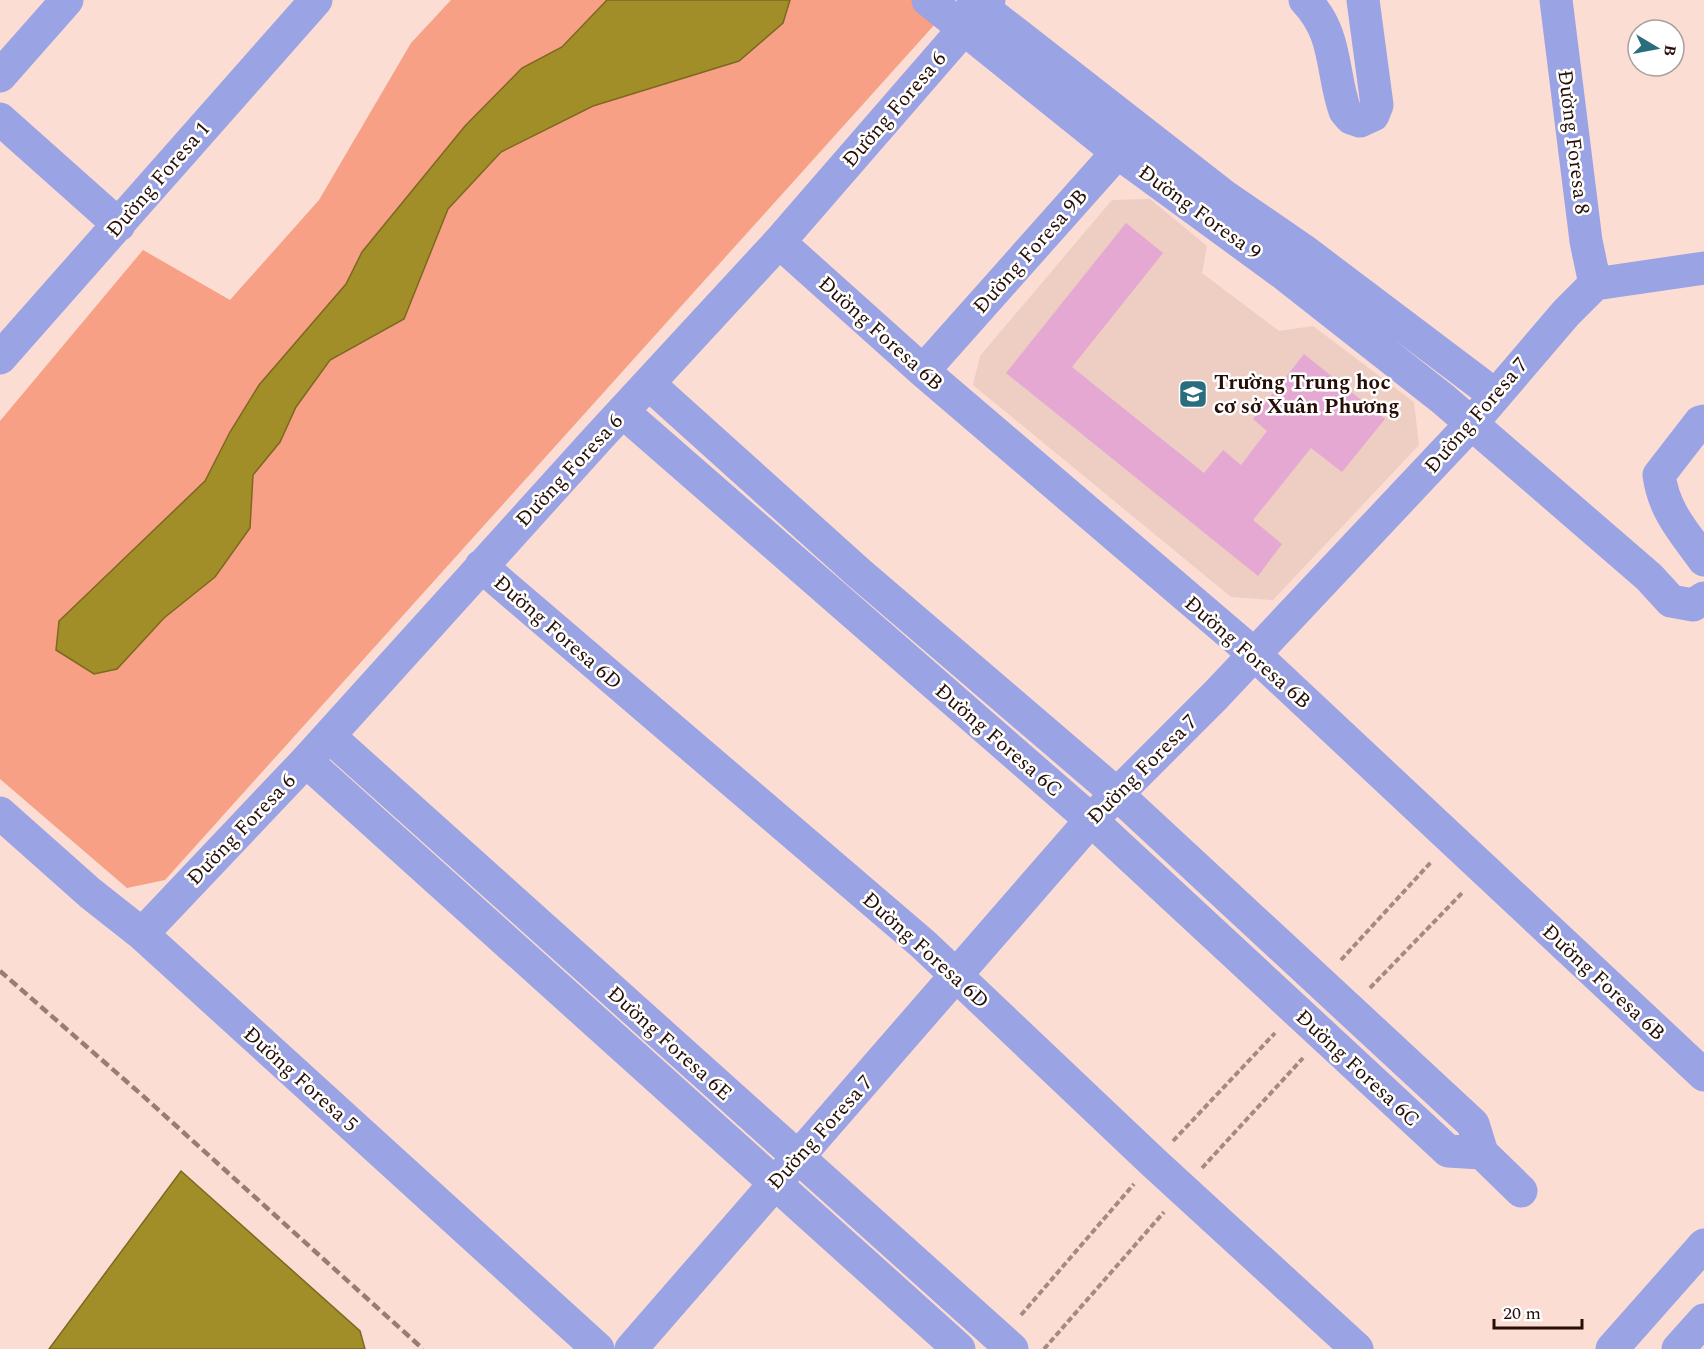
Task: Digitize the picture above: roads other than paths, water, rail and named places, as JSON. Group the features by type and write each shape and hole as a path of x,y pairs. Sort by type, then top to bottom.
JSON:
{"street":[{"path":"0,76 68,0"},
{"name":"Đường Foresa 1","path":"0,358 316,0"},
{"name":"Đường Foresa 9","path":"928,0 977,9 1127,141 1284,274 1472,423 1649,577 1671,601 1693,605 1704,598"},
{"path":"1315,2 1332,48 1345,111 1351,118 1360,121 1373,115 1377,105 1363,0"},
{"name":"Đường Foresa 8","path":"1556,0 1586,241 1594,284"},
{"name":"Đường Foresa 6","path":"142,934 306,761 481,566 779,242 977,9"},
{"path":"0,119 119,225"},
{"name":"Đường Foresa 9","path":"1127,141 1223,195 1303,250 1495,394"},
{"name":"Đường Foresa 9B","path":"923,371 1127,141"},
{"name":"Đường Foresa 6B","path":"779,242 923,371 1254,654 1704,1075"},
{"path":"1594,284 1704,268"},
{"name":"Đường Foresa 7","path":"631,1349 1091,820 1254,654 1472,423 1566,313 1594,284"},
{"name":"Đường Foresa 6C","path":"649,384 858,573 1117,794 1473,1124 1482,1153 1521,1191"},
{"name":"Đường Foresa 6C","path":"623,412 1091,820 1448,1151 1482,1153"},
{"path":"1704,422 1689,452 1659,475 1662,498 1676,522 1704,560"},
{"name":"Đường Foresa 6D","path":"481,566 914,937 1152,1162 1357,1349"},
{"name":"Đường Foresa 6E","path":"329,736 1006,1344"},
{"name":"Đường Foresa 6E","path":"306,761 776,1181 959,1349"},
{"name":"Đường Foresa 5","path":"0,813 90,893 142,934 597,1349"},
{"path":"1612,1349 1704,1245"},
{"path":"1678,1349 1704,1320"}],"railway":[{"path":"0,971 142,1095 423,1349"}],"place":[{"name":"Trường Trung học cơ sở Xuân Phương","path":"1193,394"}]}
